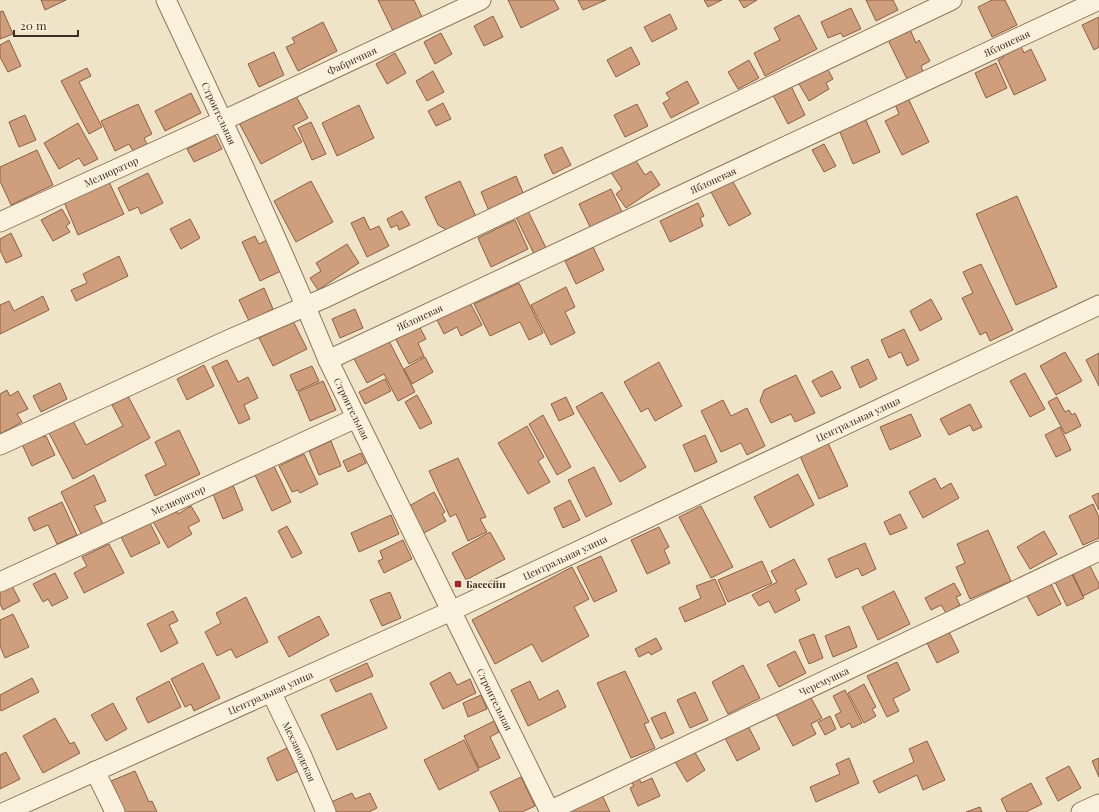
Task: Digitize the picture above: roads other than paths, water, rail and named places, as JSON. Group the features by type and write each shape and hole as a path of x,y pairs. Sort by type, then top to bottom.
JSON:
{"street":[{"name":"Строительная","path":"166,0 306,305 328,360 550,812"},
{"name":"Фабричная","path":"222,121 481,0"},
{"path":"0,445 228,340 334,294 952,0"},
{"name":"Яблоневая","path":"328,360 1099,0"},
{"name":"Мелиоратор","path":"0,222 222,121"},
{"name":"Центральная улица","path":"5,812 368,649 1099,305"},
{"name":"Мелиоратор","path":"0,582 356,418"},
{"name":"Черемушка","path":"550,812 1099,551"},
{"name":"Мехзаводская","path":"270,692 301,754 326,812"},
{"path":"95,771 115,812"},
{"path":"1081,812 1099,804"}],"place":[{"name":"Бассейн","path":"458,584"}]}
